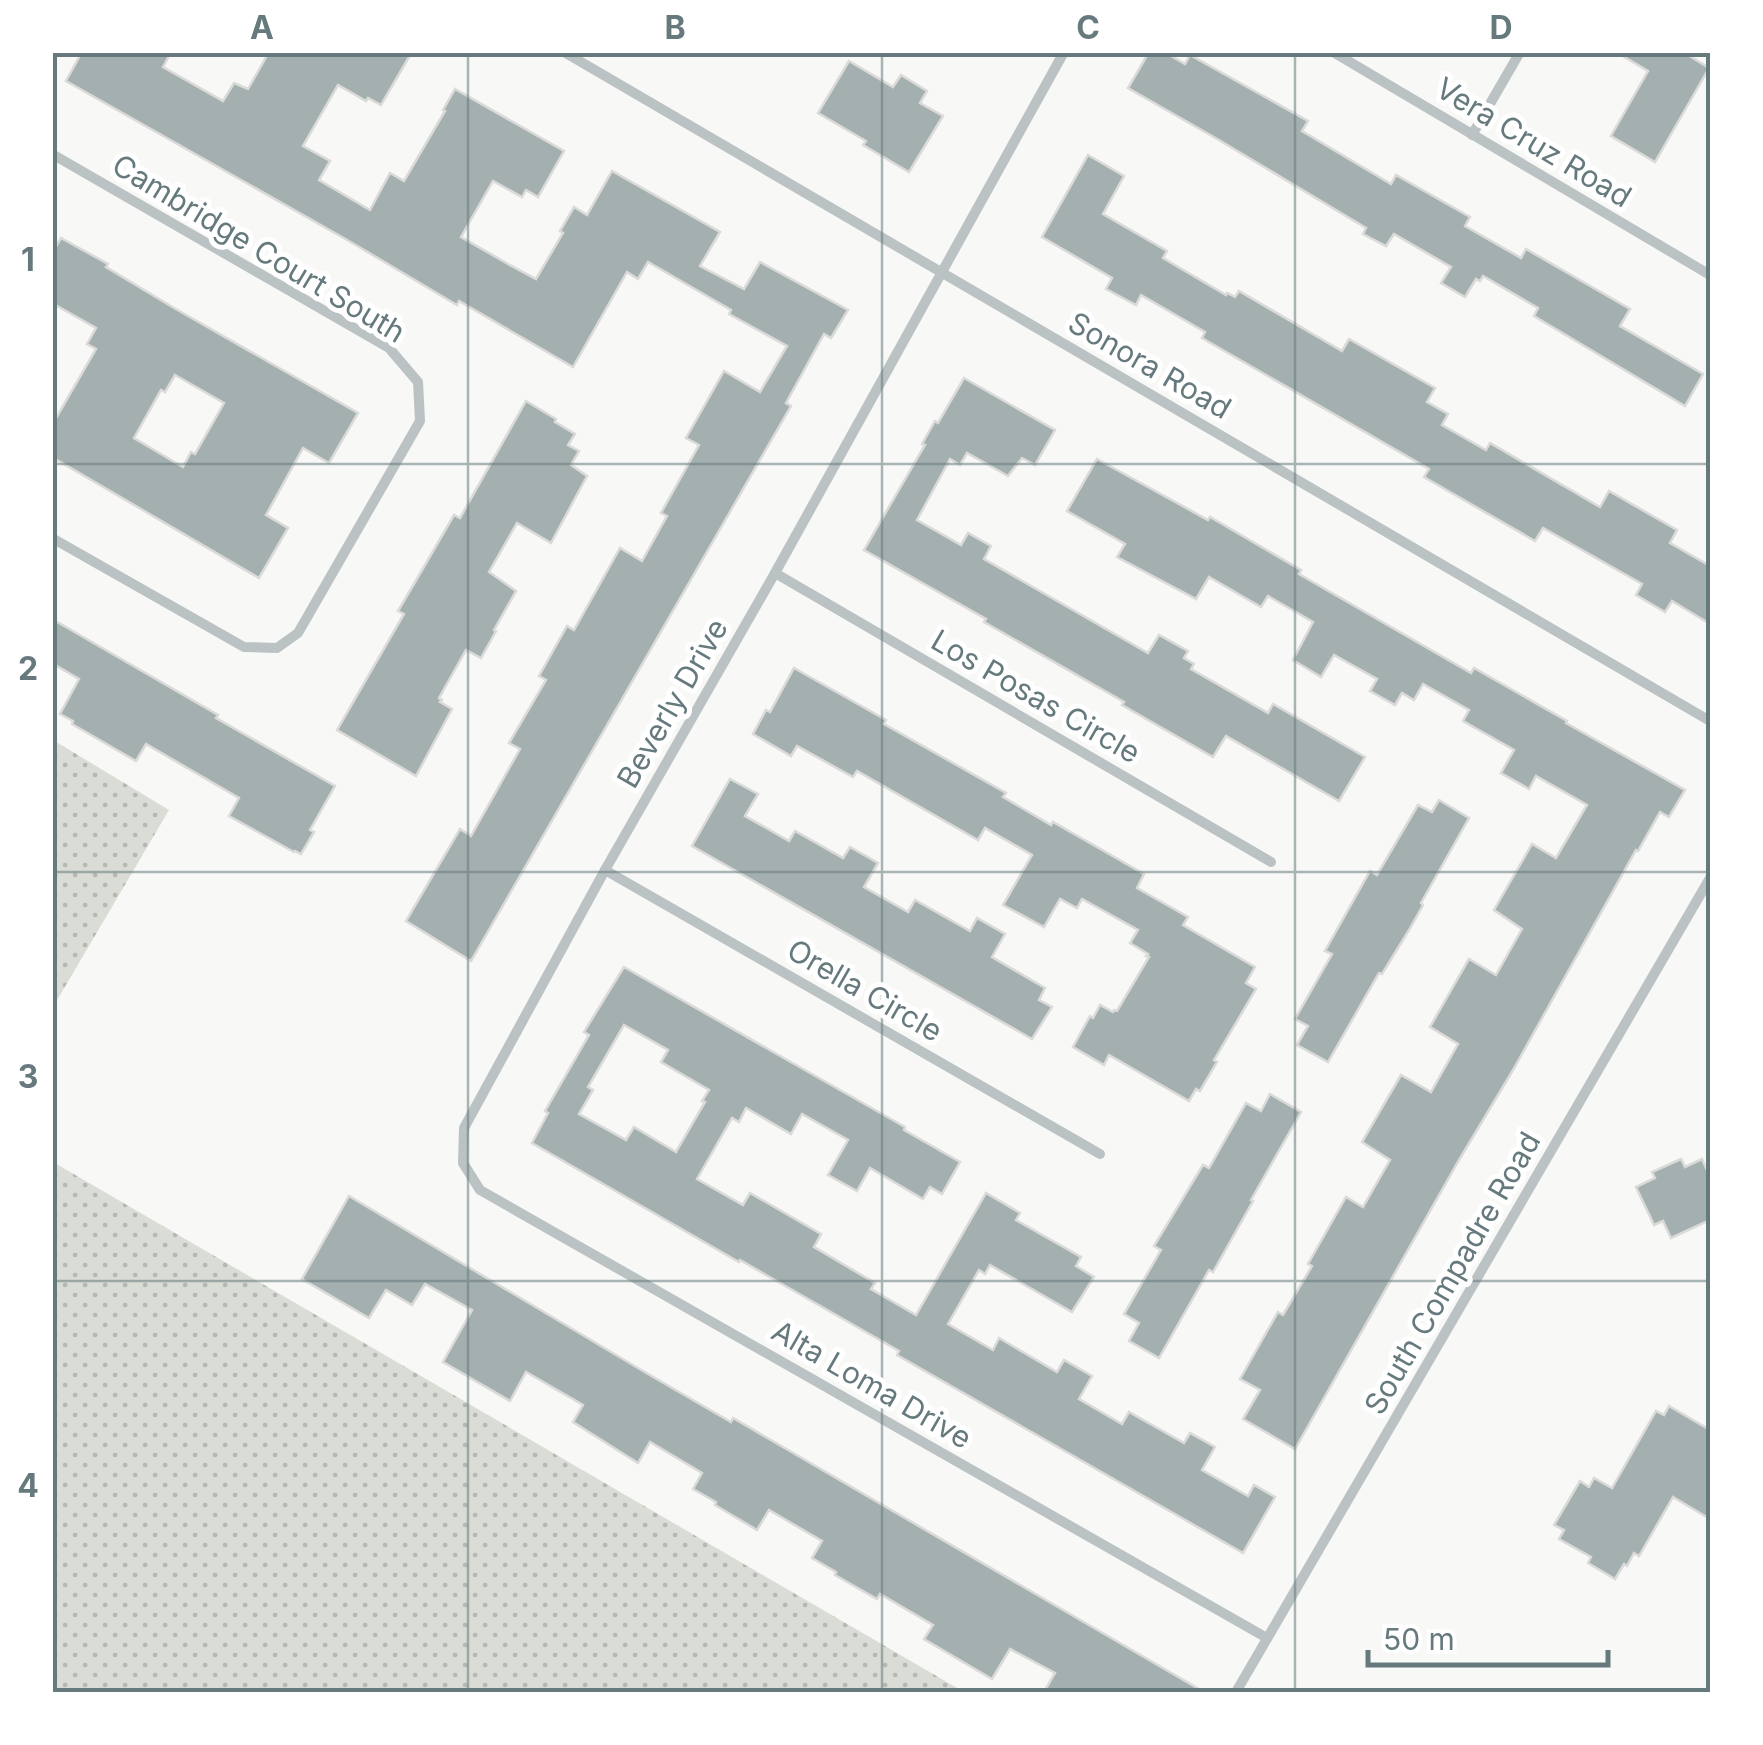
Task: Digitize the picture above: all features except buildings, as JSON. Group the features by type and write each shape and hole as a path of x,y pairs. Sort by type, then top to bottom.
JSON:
{"street":[{"name":"Sonora Road","path":"564,52 1710,721"},
{"name":"Beverly Drive","path":"463,1163 464,1128 1064,52"},
{"name":"Vera Cruz Road","path":"1333,52 1710,276"},
{"path":"1472,134 1520,52"},
{"name":"Cambridge Court South","path":"52,154 389,348 418,382 420,421 298,633 276,648 244,647 52,538"},
{"name":"Los Posas Circle","path":"775,573 1271,862"},
{"name":"Orella Circle","path":"605,870 1100,1154"},
{"name":"South Compadre Road","path":"1236,1692 1710,878"},
{"name":"Alta Loma Drive","path":"463,1163 480,1190 1267,1638"}],"shaded area":[{"path":"53,740 169,810 53,1007"},
{"path":"53,1162 964,1692 53,1692"}]}
